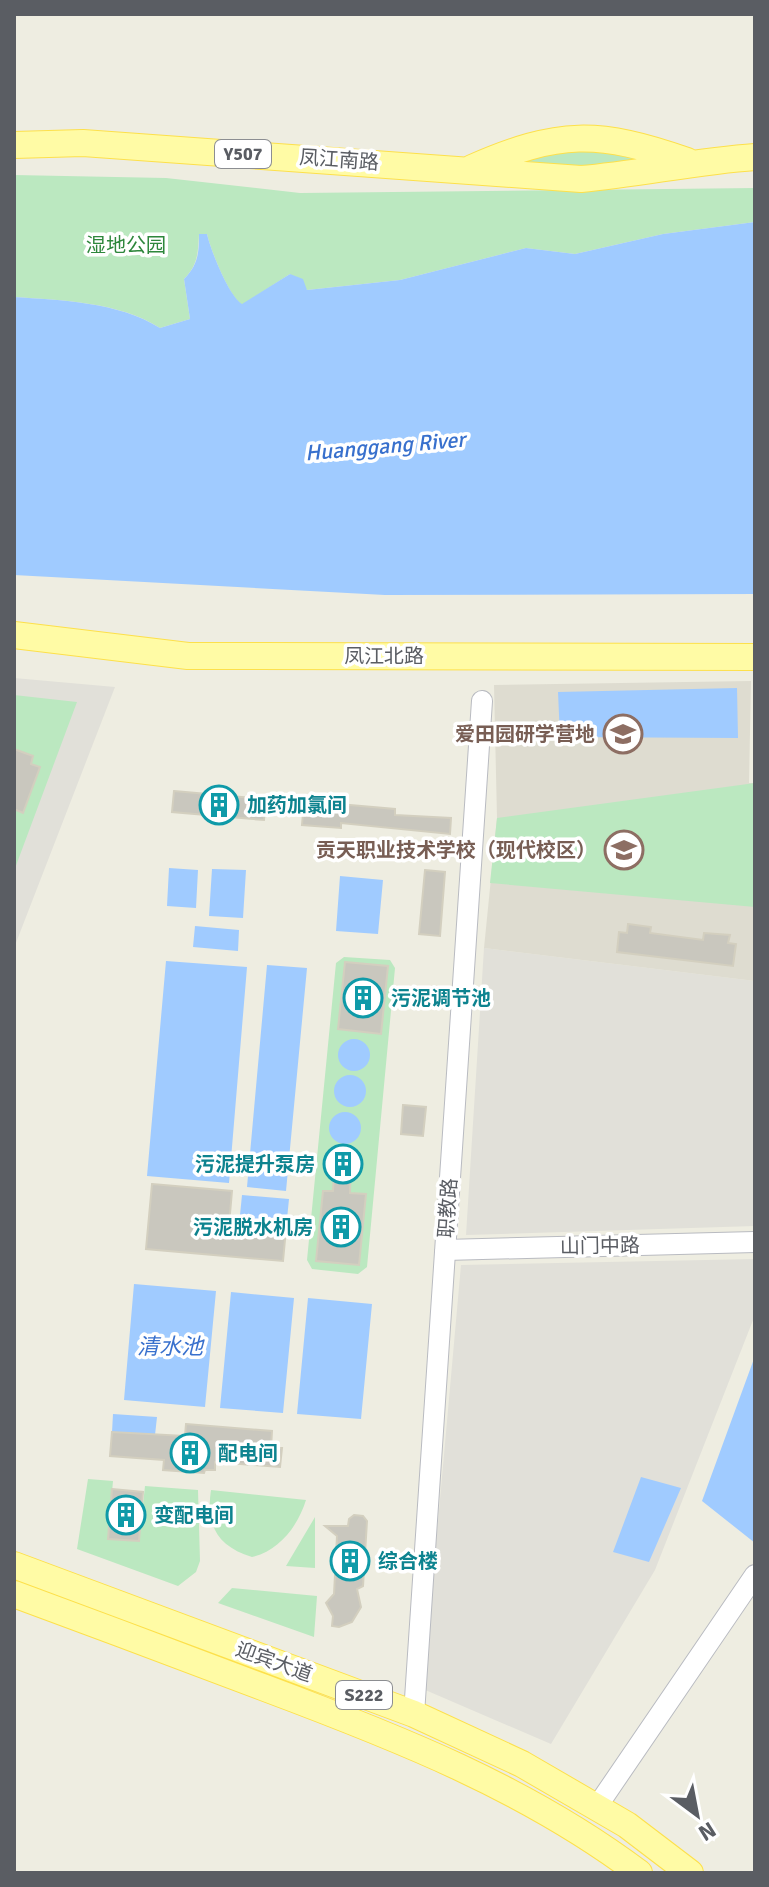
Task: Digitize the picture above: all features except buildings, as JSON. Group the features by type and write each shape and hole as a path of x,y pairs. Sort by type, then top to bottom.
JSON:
{"main road":[{"name":"凤江南路","path":"472,168 519,148 573,137 633,142 688,162"},
{"name":"凤江南路","path":"14,145 83,143 472,168 525,177 581,179 635,174 688,162 755,157"},
{"name":"凤江北路","path":"14,635 188,656 755,657"},
{"name":"迎宾大道","path":"14,1565 414,1714 499,1754 596,1808 690,1873"},
{"name":"迎宾大道","path":"14,1594 390,1734 487,1780 603,1846 639,1873"},
{"path":"487,1780 499,1754"}],"street":[{"name":"职教路","path":"414,1714 482,701"},
{"name":"山门中路","path":"445,1250 755,1242"},
{"path":"596,1808 755,1575"}],"shaded area":[{"path":"14,678 115,687 14,948"},
{"path":"751,681 749,783 755,783 755,981 484,948 497,818 494,685"},
{"path":"484,948 755,981 755,1226 466,1235"},
{"path":"755,1259 755,1315 655,1570 551,1744 423,1689 461,1265"}],"green space":[{"path":"584,146 646,158 594,169 510,164"},
{"name":"湿地公园","path":"14,175 166,178 300,193 755,188 755,222 663,234 575,254 526,248 400,280 307,290 290,274 242,305 226,283 207,234 199,234 195,264 184,279 190,319 160,328 144,319 109,308 70,301 14,297"},
{"path":"14,695 77,702 14,871"},
{"path":"755,783 755,907 490,883 497,818"},
{"path":"344,957 390,960 395,968 367,1267 358,1274 312,1269 307,1260 336,963"},
{"path":"88,1479 113,1481 108,1538 139,1541 145,1486 198,1490 200,1561 196,1572 178,1586 77,1549"},
{"path":"211,1490 306,1500 286,1536 271,1549 252,1557 230,1547 216,1532 210,1513"},
{"path":"315,1517 315,1568 286,1566"},
{"path":"232,1588 317,1596 314,1637 218,1603"}],"water":[{"name":"Huanggang River","path":"755,222 755,594 385,595 14,575 14,297 70,301 108,308 144,319 160,328 190,319 184,279 197,258 199,234 207,234 226,283 242,304 290,274 303,279 307,290 400,280 526,248 575,254 663,234"},
{"path":"737,688 738,738 560,737 558,692"},
{"path":"169,868 198,870 196,908 167,906"},
{"path":"212,869 246,870 243,918 209,916"},
{"path":"340,876 383,880 378,934 336,931"},
{"path":"195,926 239,930 238,951 193,947"},
{"path":"166,961 247,967 229,1183 147,1176"},
{"path":"267,965 307,968 286,1191 247,1187"},
{"path":"354,1039 365,1044 370,1055 365,1066 354,1071 343,1066 338,1055 343,1044"},
{"path":"350,1075 361,1080 366,1091 361,1102 350,1107 339,1102 334,1091 339,1080"},
{"path":"345,1112 356,1117 361,1128 356,1139 345,1144 334,1139 329,1128 334,1117"},
{"path":"242,1195 289,1199 286,1229 239,1225"},
{"name":"清水池","path":"134,1284 216,1291 205,1407 124,1400"},
{"name":"清水池","path":"231,1292 294,1298 283,1413 220,1408"},
{"path":"308,1298 372,1304 361,1419 297,1414"},
{"path":"755,1356 755,1543 702,1501"},
{"path":"113,1414 157,1417 155,1435 112,1432"},
{"path":"641,1477 681,1488 649,1562 613,1552"}],"place":[{"name":"爱田园研学营地","path":"623,734"},
{"name":"加药加氯间","path":"219,805"},
{"name":"贡天职业技术学校（现代校区）","path":"624,850"},
{"name":"污泥调节池","path":"363,998"},
{"name":"污泥提升泵房","path":"343,1164"},
{"name":"污泥脱水机房","path":"341,1227"},
{"name":"配电间","path":"190,1453"},
{"name":"变配电间","path":"126,1515"},
{"name":"综合楼","path":"350,1561"}]}
